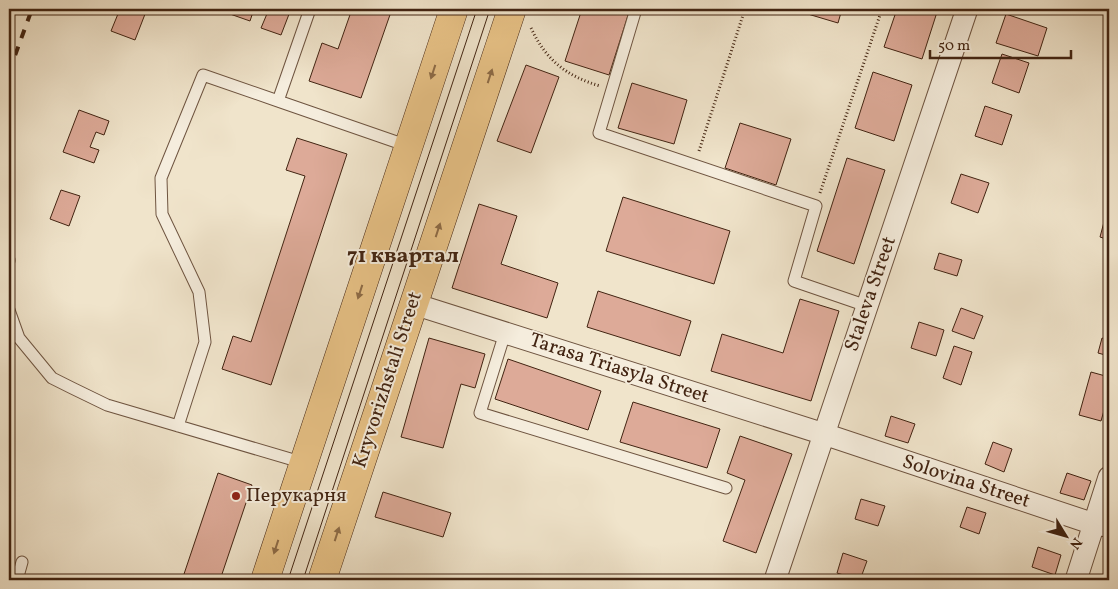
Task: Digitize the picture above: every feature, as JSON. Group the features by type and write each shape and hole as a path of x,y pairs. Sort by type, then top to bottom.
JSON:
{"main road":[{"path":"265,580 454,9"},
{"name":"Kryvorizhstali Street","path":"322,580 414,304 520,16"}],"street":[{"name":"Staleva Street","path":"775,580 967,9"},
{"name":"Tarasa Triasyla Street","path":"414,304 824,434"},
{"name":"Solovina Street","path":"824,434 1101,525"},
{"path":"1076,580 1101,525 1109,477"}],"lane":[{"path":"278,101 310,9"},
{"path":"636,9 598,133 816,206 794,281 867,306"},
{"path":"178,426 205,342 199,292 162,214 161,178 203,75 408,146"},
{"path":"9,310 19,338 52,378 107,405 304,463"},
{"path":"504,333 480,413 726,488"},
{"path":"17,580 22,562"}],"path":[{"path":"695,165 745,9"},
{"path":"816,206 882,9"},
{"path":"520,16 545,54 557,64 580,80 611,90"}],"building":[{"path":"120,9 147,9 135,40 111,31"},
{"path":"232,9 254,9 250,21 230,14"},
{"path":"269,9 291,9 281,35 261,28"},
{"path":"352,9 392,9 361,98 309,81 322,43 338,49"},
{"path":"582,9 630,9 609,75 565,61"},
{"path":"791,9 842,9 838,23"},
{"path":"897,9 938,9 922,59 884,47"},
{"path":"1006,14 1047,28 1038,56 996,43"},
{"path":"1002,54 1029,63 1019,93 992,83"},
{"path":"526,65 559,77 531,153 497,141"},
{"path":"873,72 912,85 894,141 855,128"},
{"path":"632,83 687,100 674,144 618,128"},
{"path":"985,106 1012,115 1002,145 975,136"},
{"path":"79,110 109,121 104,135 96,132 90,147 99,150 94,163 63,152"},
{"path":"740,123 791,139 776,185 725,168"},
{"path":"297,138 347,154 271,385 222,369 233,336 251,342 305,176 286,170"},
{"path":"847,158 885,170 854,264 817,251"},
{"path":"961,174 989,183 978,213 951,203"},
{"path":"61,190 80,196 69,226 50,219"},
{"path":"623,197 730,231 714,284 606,251"},
{"path":"479,204 517,216 501,264 558,283 547,318 452,288"},
{"path":"1104,222 1109,223 1109,240 1100,237"},
{"path":"939,253 962,260 957,276 934,269"},
{"path":"598,291 691,321 680,356 587,327"},
{"path":"800,299 839,311 811,401 711,371 722,334 783,353"},
{"path":"961,308 983,316 974,339 952,331"},
{"path":"919,322 944,330 936,356 911,348"},
{"path":"429,338 485,354 475,388 461,384 443,448 401,437"},
{"path":"1102,338 1109,340 1109,356 1098,353"},
{"path":"954,346 972,352 961,385 943,378"},
{"path":"508,359 601,391 588,430 495,399"},
{"path":"1091,372 1109,377 1109,393 1101,421 1079,415"},
{"path":"633,402 720,429 707,468 620,442"},
{"path":"891,416 915,424 908,443 885,436"},
{"path":"740,436 792,454 756,553 723,541 745,480 727,473"},
{"path":"993,442 1012,449 1004,472 985,464"},
{"path":"218,473 252,485 220,580 182,580"},
{"path":"1067,473 1091,481 1084,500 1060,493"},
{"path":"383,492 451,513 443,537 375,517"},
{"path":"861,499 885,506 878,526 855,519"},
{"path":"967,507 986,513 979,534 960,527"},
{"path":"1038,547 1061,555 1055,575 1032,567"},
{"path":"843,553 867,561 860,580 837,573"}],"tram line":[{"path":"288,580 477,9"},
{"path":"303,580 490,9"}],"railway":[{"path":"9,23 14,9"},
{"path":"9,72 32,9"}],"place":[{"name":"Перукарня","path":"236,496"}],"district":[{"name":"71 квартал","path":"403,256"}]}
